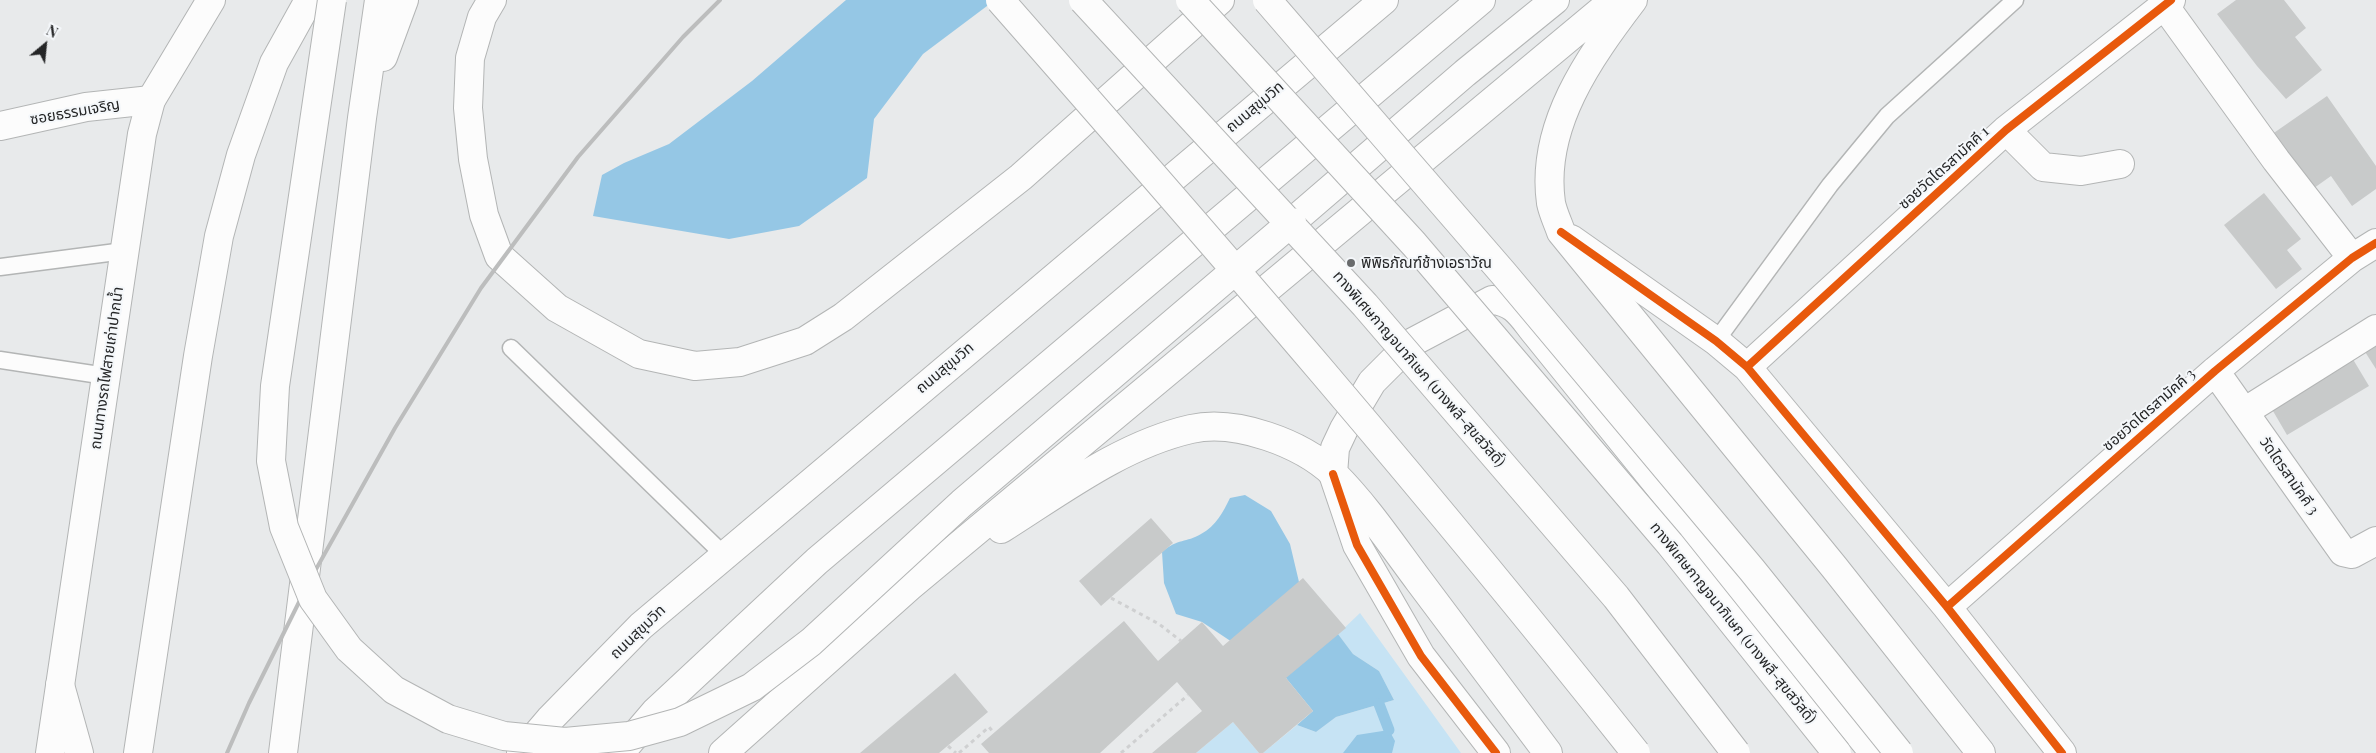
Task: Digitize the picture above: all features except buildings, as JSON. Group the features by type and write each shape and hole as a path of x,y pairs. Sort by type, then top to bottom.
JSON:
{"main road":[{"name":"ถนนทางรถไฟสายเก่าปากน้ำ","path":"50,753 142,134 151,100 211,0"},
{"path":"138,753 198,356 219,236 241,155 274,63 309,0"},
{"path":"332,0 276,386 271,461 284,527 313,599 349,649 394,690 448,719 504,736 565,742 629,736 680,722 752,687 810,642 962,503 1465,73 1555,0"},
{"path":"283,753 362,118 379,0"},
{"path":"362,118 404,0"},
{"path":"492,0 482,17 470,58 468,108 473,159 484,215 499,256 557,308 639,354 695,366 740,362 806,341 843,317 1021,177 1220,0"},
{"path":"1000,0 1286,327 1554,650 1636,753"},
{"name":"ทางพิเศษกาญจนาภิเษก (บางพลี-สุขสวัสดิ์)","path":"1083,0 1365,305 1616,597 1736,753"},
{"name":"ทางพิเศษกาญจนาภิเษก (บางพลี-สุขสวัสดิ์)","path":"1190,0 1414,244 1670,544 1837,753"},
{"path":"1267,0 1517,289 1752,570 1899,753"},
{"name":"ถนนสุขุมวิท","path":"522,753 550,719 641,626 1384,0"},
{"path":"620,753 655,712 817,561 1481,0"},
{"path":"723,753 909,587 1614,0"},
{"path":"1633,0 1604,39 1581,75 1563,113 1552,148 1551,204 1561,232 1981,753"},
{"path":"2167,3 2276,160 2352,258"},
{"name":"ซอยวัดไตรสามัคคี 1","path":"1747,367 2006,130 2167,3"},
{"name":"ซอยธรรมเจริญ","path":"0,126 86,107 151,100"},
{"path":"2006,130 2043,167 2081,171 2120,164"},
{"path":"1561,232 1716,341 1747,367 1947,606 2062,753"},
{"name":"ซอยวัดไตรสามัคคี 3","path":"1947,606 2214,371 2352,258 2376,243"},
{"path":"1496,753 1421,656 1357,545 1333,474 1335,448 1372,382 1411,343 1492,300 1506,301 1537,334 1874,753"},
{"path":"2244,412 2376,329"},
{"name":"วัดไตรสามัคคี 3","path":"2214,371 2343,552 2352,554 2376,541"},
{"path":"909,587 1102,466 1150,442 1192,429 1232,428 1267,435 1295,447 1333,474 1380,530 1548,753"},
{"path":"60,685 64,753"},
{"path":"60,685 79,753"}],"lane":[{"path":"1716,341 1830,185 1887,116 2015,0"},
{"path":"0,267 124,251"},
{"path":"511,348 724,555"},
{"path":"0,360 106,376"}],"path":[{"path":"1111,598 1159,624 1181,641"},
{"path":"1121,753 1188,695"},
{"path":"948,746 957,753 989,727 994,733"}],"shaded area":[{"path":"1360,613 1461,753 1263,753 1297,725 1316,732 1336,717 1394,700 1379,671 1353,654 1338,634"},
{"path":"1233,722 1259,753 1196,753"}],"water":[{"path":"846,0 995,0 923,54 874,119 867,178 799,226 729,239 593,216 602,175 624,163 669,144 752,81"},
{"path":"1245,495 1271,511 1290,544 1299,582 1353,654 1379,671 1394,700 1336,717 1316,732 1297,725 1313,711 1286,678 1202,622 1176,614 1164,583 1162,552 1177,543 1196,537 1206,531 1218,518 1230,498"},
{"path":"1389,730 1395,741 1392,753 1343,753 1357,735"}],"waterway":[{"path":"1379,704 1389,730"}],"railway":[{"path":"227,753 249,703 310,580 395,428 481,288 578,157 683,37 720,0"}],"cycle path":[{"path":"1747,367 2006,130 2171,0"},
{"path":"1561,232 1716,341 1747,367 1947,607 2062,753"},
{"path":"1947,607 2215,371 2352,258 2376,243"},
{"path":"1333,474 1357,545 1421,656 1496,753"}],"place":[{"name":"พิพิธภัณฑ์ช้างเอราวัณ","path":"1351,263"}]}
